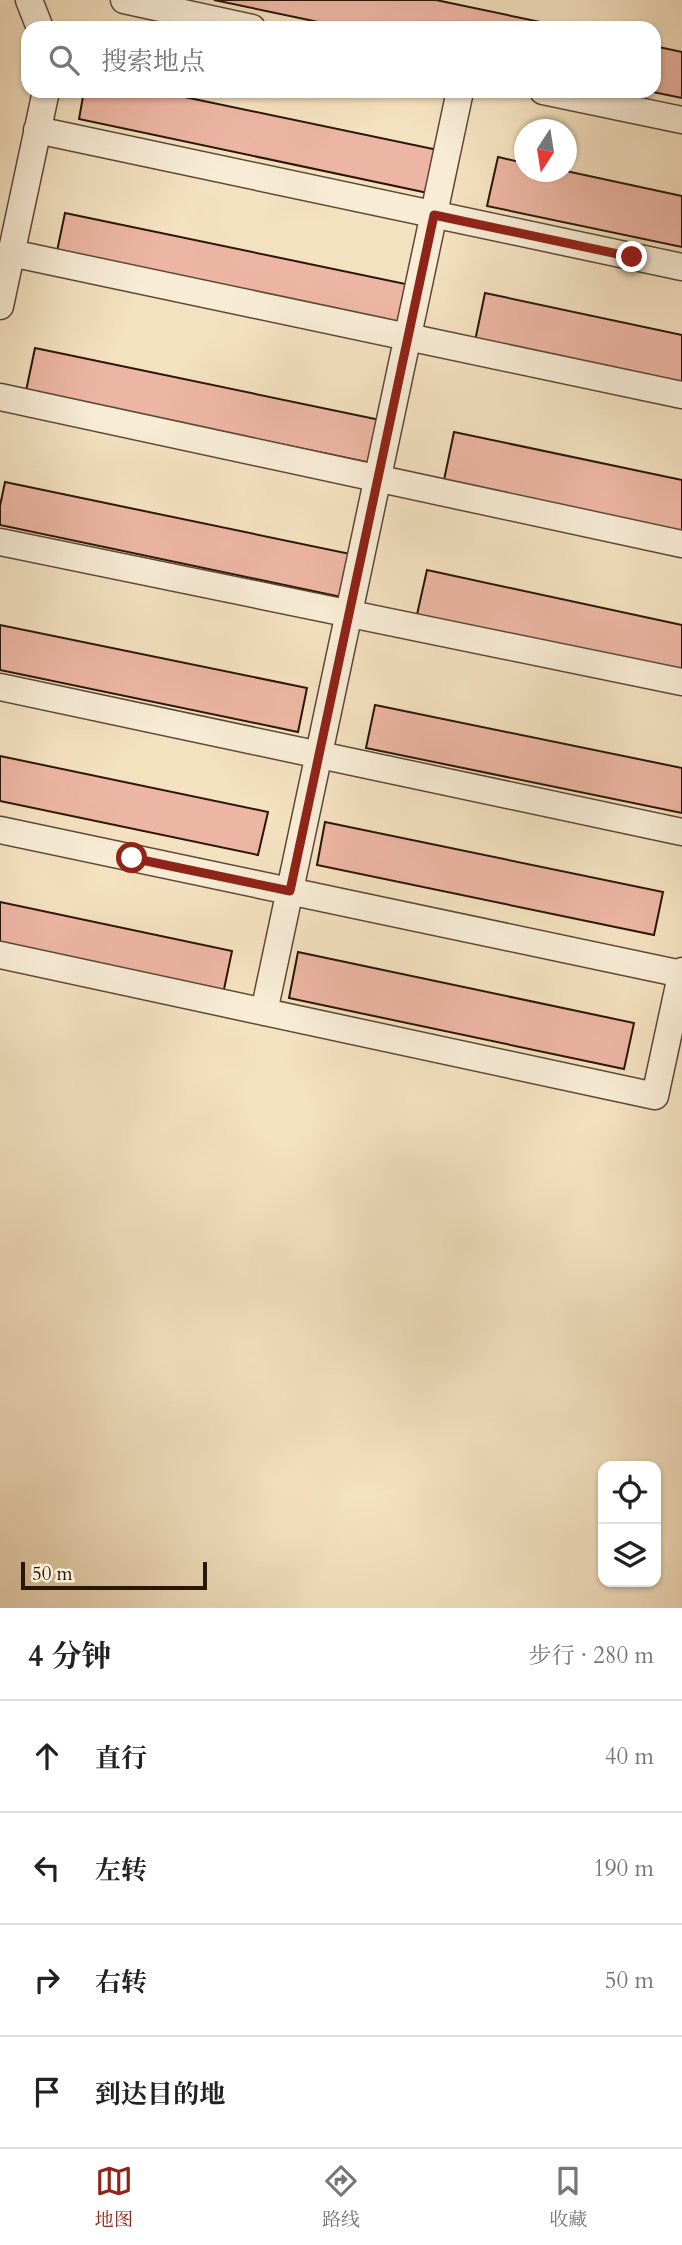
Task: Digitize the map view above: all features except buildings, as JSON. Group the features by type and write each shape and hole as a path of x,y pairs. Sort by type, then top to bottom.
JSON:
{"street":[{"path":"29,0 37,21"},
{"path":"124,0 220,21"},
{"path":"0,306 44,98"},
{"path":"264,1012 459,98"},
{"path":"577,98 682,120"},
{"path":"37,130 682,267"},
{"path":"11,253 682,395"},
{"path":"0,397 682,544"},
{"path":"0,542 682,682"},
{"path":"0,687 682,832"},
{"path":"0,830 682,973 655,1096 0,955"}],"route":[{"path":"132,858 290,891 434,215 632,257"}]}
